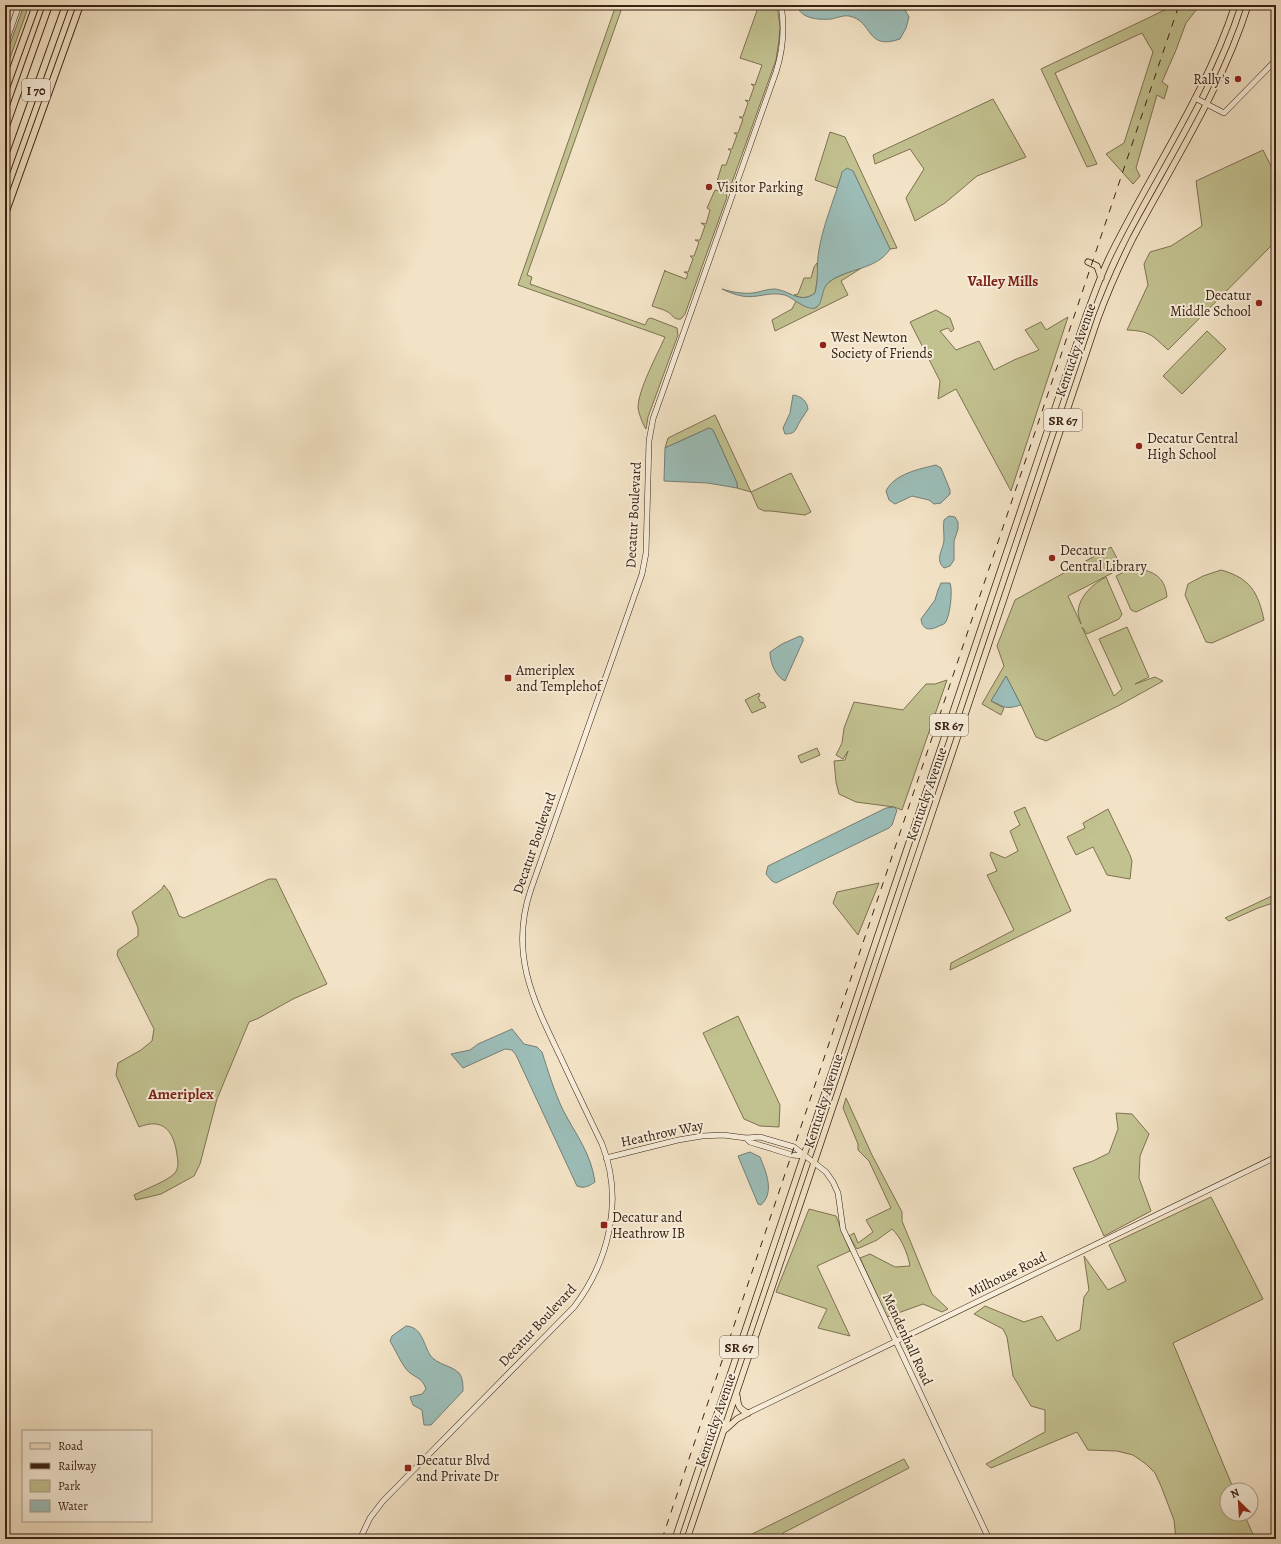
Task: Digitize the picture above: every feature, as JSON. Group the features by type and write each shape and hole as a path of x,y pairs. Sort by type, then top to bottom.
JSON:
{"highway":[{"path":"5,91 36,5"},
{"name":"I 70","path":"5,129 49,5"},
{"name":"I 70","path":"5,176 66,5"},
{"path":"5,214 80,5"}],"main road":[{"name":"Kentucky Avenue","path":"674,1539 1080,332 1101,278 1126,226 1195,98 1219,46 1235,5"},
{"path":"1243,21 1242,14 1244,5"},
{"name":"Kentucky Avenue","path":"687,1539 815,1163 1098,318 1133,238 1219,81 1248,5"},
{"path":"1088,262 1097,266 1101,278"},
{"path":"737,1394 738,1405 742,1410 748,1413"},
{"path":"724,1431 731,1424 748,1413"}],"street":[{"path":"5,45 19,5"},
{"name":"Decatur Boulevard","path":"360,1539 370,1518 382,1501 569,1313 593,1279 602,1259 610,1226 612,1196 610,1173 602,1144 531,993 523,958 522,934 524,916 531,889 642,574 646,553 649,441 653,419 774,78 782,45 783,24 781,5"},
{"path":"1195,98 1224,113 1276,60"},
{"name":"Heathrow Way","path":"606,1158 698,1136 723,1135 746,1138 760,1137 794,1147 804,1156"},
{"name":"Heathrow Way","path":"746,1138 750,1142 792,1155 804,1156"},
{"name":"Mendenhall Road","path":"804,1156 826,1172 833,1182 838,1193 843,1229 989,1539"},
{"name":"Milhouse Road","path":"748,1413 1276,1157"}],"green space":[{"path":"24,5 29,5 5,72 5,58"},
{"path":"616,5 623,5 527,275 532,277 530,284 645,325 648,319 651,318 677,328 678,335 648,417 646,429 642,422 638,408 639,401 648,372 665,337 518,285"},
{"path":"759,5 777,5 780,26 776,60 731,185 727,188 718,185 717,181 722,165 726,165 731,151 728,149 732,149 737,135 734,133 738,133 743,119 739,117 743,117 748,103 745,100 749,101 754,87 751,84 755,85 762,65 740,58"},
{"path":"1170,5 1200,5 1186,23 1162,82 1168,86 1164,99 1157,95 1136,168 1140,176 1133,184 1106,154 1124,143 1153,52 1142,33 1055,73 1097,164 1087,167 1041,69 1169,8"},
{"path":"993,99 1026,157 977,176 945,203 915,221 906,198 924,169 910,149 875,164 873,155"},
{"path":"830,132 845,137 897,248 890,249 853,171 843,172 837,188 815,180"},
{"path":"1263,150 1276,176 1276,241 1168,350 1146,333 1127,330 1148,285 1144,264 1150,252 1171,246 1202,226 1196,181"},
{"path":"715,190 726,193 727,197 685,314 681,319 676,319 670,313 652,306 665,270 686,279 688,274 684,272 688,272 693,259 690,256 694,256 699,242 695,240 700,240 705,226 701,223 706,224 710,210 707,208"},
{"path":"817,263 818,275 815,293 805,297 794,295 798,294 804,278 811,278 814,267"},
{"path":"863,267 841,281 848,295 775,331 772,320 792,309 796,301 803,305 816,308 826,284 841,275"},
{"path":"936,310 950,318 954,329 951,332 948,328 940,331 956,350 979,341 994,370 1039,350 1025,330 1041,322 1046,330 1068,317 1011,491 956,389 938,399 940,381 910,322"},
{"path":"1207,331 1226,349 1182,394 1163,376"},
{"path":"715,415 751,492 737,488 737,483 713,430 709,428 665,448 668,438"},
{"path":"791,473 811,512 805,515 764,511 758,508 751,492"},
{"path":"1111,547 1122,568 1068,596 1081,624 1078,611 1081,600 1096,583 1106,577 1122,614 1119,619 1087,634 1082,627 1114,696 1122,689 1099,639 1127,627 1149,677 1135,684 1155,677 1163,681 1118,706 1046,741 1036,737 1006,676 991,701 1004,708 1001,715 982,704 1004,666 997,646 1015,600"},
{"path":"1132,568 1145,570 1156,575 1163,583 1167,597 1136,612 1131,610 1116,576"},
{"path":"1221,570 1231,573 1246,582 1259,602 1264,620 1212,643 1206,642 1185,595 1188,584 1203,576"},
{"path":"947,680 902,810 894,807 856,802 839,794 834,761 845,760 848,751 843,759 836,755 842,743 844,728 854,702 903,710 926,684 935,684"},
{"path":"759,693 760,696 758,697 761,703 763,702 766,707 752,713 745,700"},
{"path":"817,748 820,755 801,763 798,756"},
{"path":"1025,807 1071,911 950,970 951,963 1014,930 987,875 997,871 990,855 991,852 1005,858 1018,851 1010,831 1020,825 1014,812"},
{"path":"1108,809 1132,861 1130,879 1107,875 1093,847 1076,855 1067,837 1085,828 1083,823"},
{"path":"269,879 276,879 327,984 293,999 249,1022 217,1099 200,1164 194,1176 161,1194 136,1200 134,1195 161,1182 175,1173 178,1162 176,1147 170,1133 166,1129 161,1125 155,1124 148,1124 139,1127 116,1075 118,1063 141,1050 152,1041 154,1029 117,955 118,950 138,936 138,928 132,912 162,889 164,885 170,893 179,916 184,918"},
{"path":"879,883 858,935 833,903 837,892"},
{"path":"1276,894 1276,902 1229,921 1225,918"},
{"path":"738,1016 780,1105 779,1127 760,1126 744,1119 703,1033"},
{"path":"846,1098 872,1155 902,1212 902,1221 932,1294 948,1309 942,1312 923,1304 887,1317 860,1258 870,1254 895,1267 910,1266 904,1246 892,1229 877,1240 857,1249 849,1236 854,1233 858,1243 873,1232 866,1220 891,1208 869,1161 858,1150 858,1144 843,1108"},
{"path":"1116,1113 1132,1114 1149,1134 1140,1156 1139,1178 1151,1211 1104,1236 1073,1168 1093,1161 1109,1153 1118,1129"},
{"path":"1211,1197 1263,1299 1173,1343 1231,1482 1219,1482 1219,1522 1248,1522 1255,1539 1176,1539 1174,1520 1155,1473 1146,1464 1133,1455 1117,1451 1088,1450 1077,1432 991,1468 986,1464 1045,1432 1045,1410 1031,1406 1013,1376 1007,1337 1003,1329 974,1314 985,1306 1024,1322 1042,1316 1057,1341 1080,1330 1084,1297 1089,1290 1084,1256 1108,1290 1126,1281 1109,1245"},
{"path":"809,1209 836,1216 850,1251 817,1266 850,1336 818,1328 827,1309 776,1292"},
{"path":"904,1459 909,1468 783,1533 785,1539 742,1539"}],"water":[{"path":"797,5 902,5 909,17 906,28 900,39 889,42 881,41 875,38 863,23 857,19 849,16 831,19 811,18 802,13"},
{"path":"847,168 853,171 890,249 884,256 870,265 836,277 829,282 824,289 820,304 815,308 808,308 785,295 773,294 747,297 722,289 753,293 774,289 805,298 815,293 818,256 823,231 842,172"},
{"path":"793,395 799,396 803,399 808,409 794,432 785,434 783,428 790,413"},
{"path":"709,428 713,430 737,483 737,488 708,483 664,481 665,448"},
{"path":"936,465 941,468 950,490 950,494 941,503 934,504 929,500 912,496 895,504 889,500 886,491 895,480 908,473"},
{"path":"949,516 955,517 958,522 958,529 954,541 954,560 950,566 944,568 941,565 940,554 944,543 944,520"},
{"path":"941,583 950,583 951,586 950,610 944,624 930,629 923,625 921,619 935,600"},
{"path":"800,636 803,638 803,641 785,681 774,669 770,652 782,644"},
{"path":"1006,676 1021,705 1008,708 991,701"},
{"path":"894,807 897,810 892,825 889,828 776,883 766,874 768,866 886,808"},
{"path":"512,1029 524,1044 537,1047 542,1052 551,1081 563,1110 587,1153 595,1182 589,1186 577,1186 516,1055 512,1050 505,1049 463,1068 451,1054 470,1050 478,1044"},
{"path":"750,1152 760,1157 767,1175 768,1194 761,1205 758,1204 738,1156"},
{"path":"406,1326 416,1329 419,1332 430,1355 436,1361 456,1370 462,1379 463,1391 431,1425 424,1425 422,1410 413,1405 410,1397 422,1394 426,1389 420,1379 406,1369 390,1341 392,1336"}],"railway":[{"path":"662,1539 1179,5"}],"place":[{"name":"Rally's","path":"1238,79"},
{"name":"Visitor Parking","path":"709,187"},
{"name":"Decatur Middle School","path":"1259,303"},
{"name":"West Newton Society of Friends","path":"823,345"},
{"name":"Decatur Central High School","path":"1139,446"},
{"name":"Decatur Central Library","path":"1052,558"},
{"name":"Ameriplex and Templehof","path":"508,678"},
{"name":"Decatur and Heathrow IB","path":"604,1225"},
{"name":"Decatur Blvd and Private Dr","path":"408,1468"}],"district":[{"name":"Valley Mills","path":"1003,281"},
{"name":"Ameriplex","path":"181,1094"}]}
